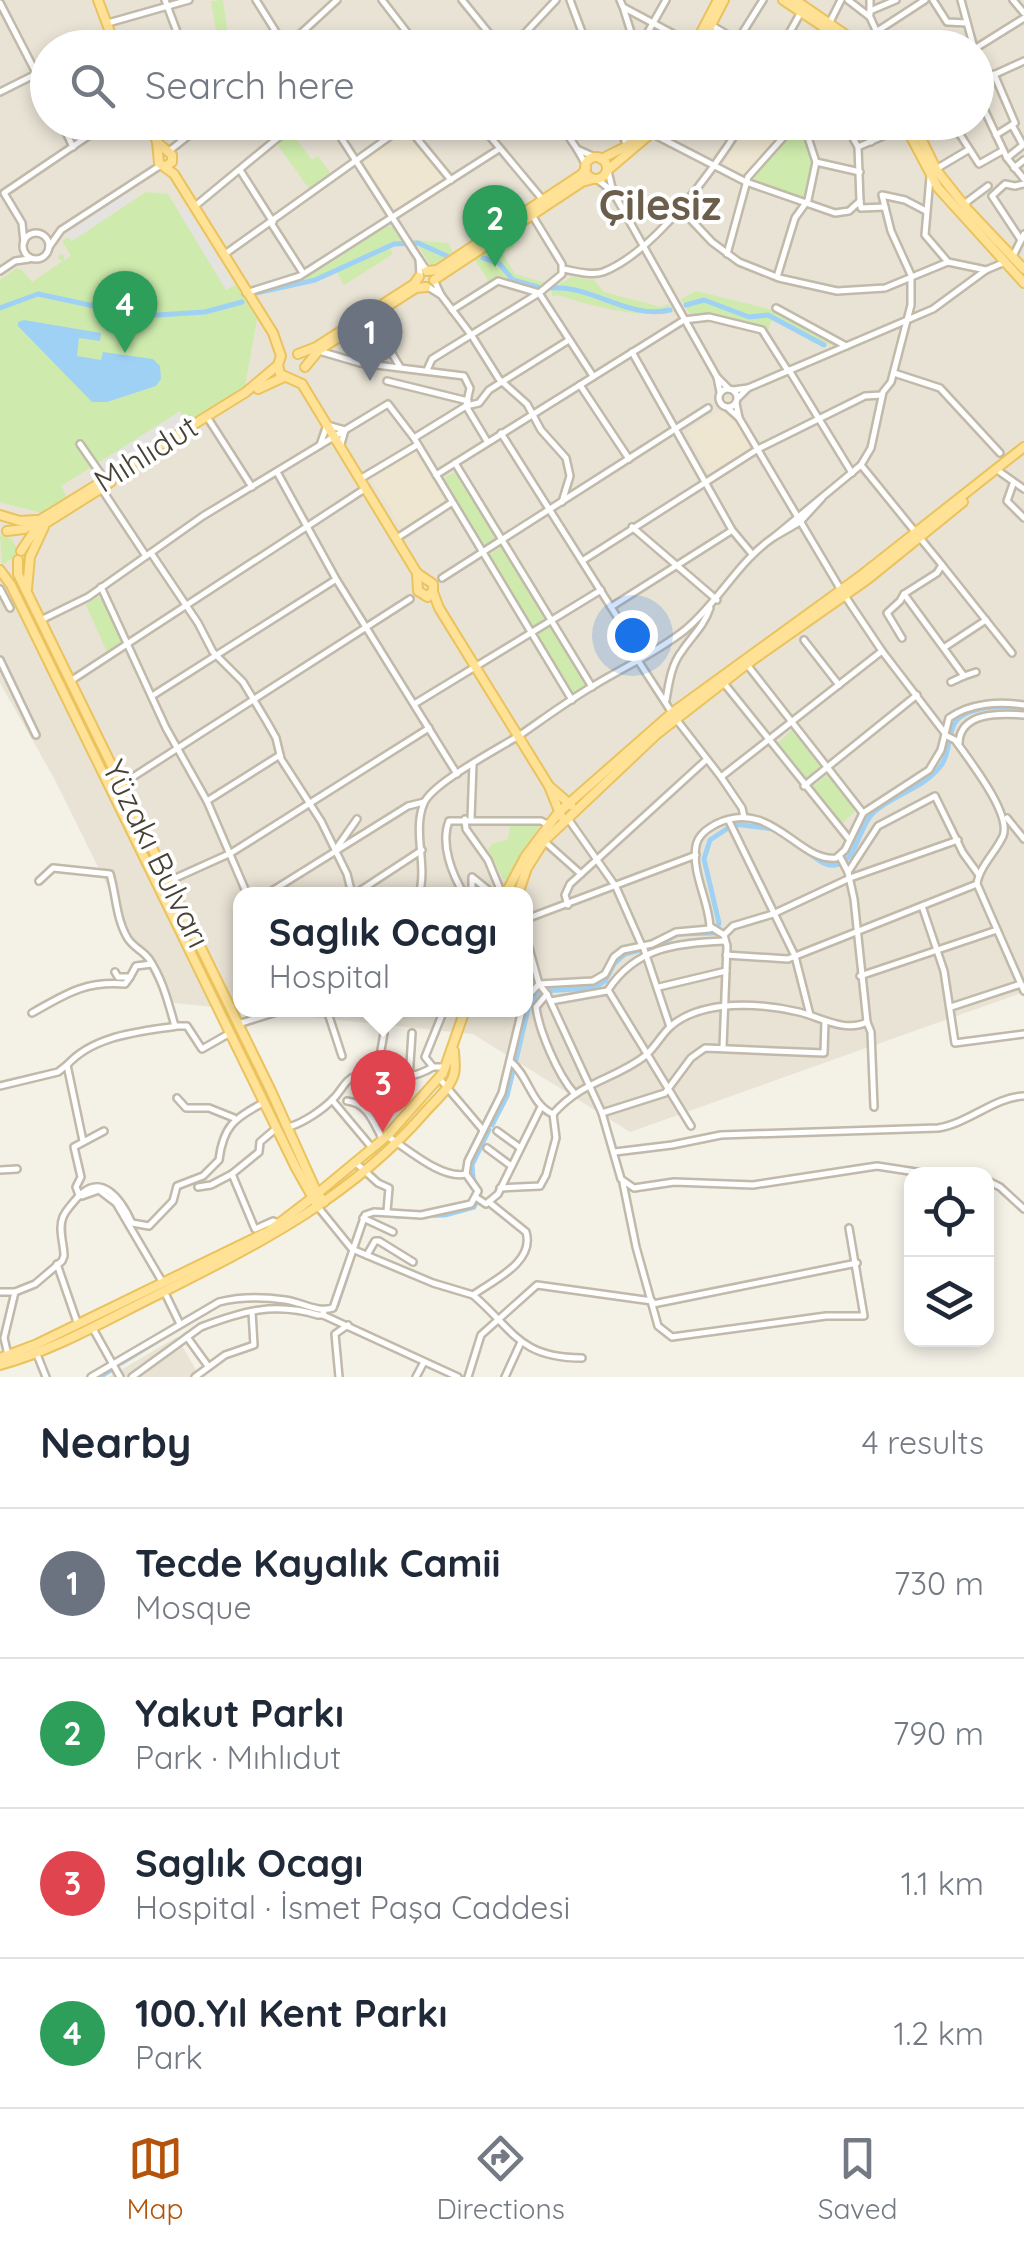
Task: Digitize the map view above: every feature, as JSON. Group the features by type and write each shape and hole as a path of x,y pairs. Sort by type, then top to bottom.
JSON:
{"main road":[{"path":"98,0 108,30"},
{"path":"707,30 721,0"},
{"path":"704,30 721,0"},
{"path":"783,0 831,30"},
{"path":"795,0 839,30"},
{"path":"156,140 246,293 273,334 296,353 304,370"},
{"path":"280,360 316,347 422,274 437,270 543,200 586,166 634,140"},
{"path":"293,380 318,351 416,288 430,284 582,182 595,179 639,140"},
{"path":"917,140 930,177 1024,268"},
{"path":"921,140 936,169 1014,258 1024,283"},
{"path":"599,158 608,170"},
{"path":"586,166 595,179"},
{"path":"422,274 430,284"},
{"path":"422,274 421,284 430,284"},
{"path":"273,334 280,360 328,425 550,786 569,803 570,818"},
{"name":"Mıhlıdut","path":"3,530 24,529 44,521 246,392 280,360"},
{"name":"Mıhlıdut","path":"103,484 271,381 293,380"},
{"path":"511,887 515,874 548,825 569,803 745,661 844,592 1024,450"},
{"path":"918,535 1024,450"},
{"path":"0,515 44,521 30,557 28,594"},
{"name":"Mıhlıdut","path":"19,555 28,536 44,521"},
{"name":"Yüzakı Bulvarı","path":"3,530 18,538 18,574 233,1013"},
{"path":"0,569 10,566 19,555"},
{"name":"Yüzakı Bulvarı","path":"0,569 264,1103 306,1185 321,1204"},
{"path":"514,887 544,840 675,716 745,661"},
{"path":"550,786 558,813"},
{"path":"558,813 570,818"},
{"path":"144,859 156,853"},
{"name":"Yüzakı Bulvarı","path":"235,1017 308,1172 315,1196"},
{"path":"164,1287 269,1231 385,1138 439,1078 463,1017"},
{"path":"3,1360 36,1352 271,1238 321,1204 397,1142 447,1087 454,1073 454,1045"},
{"path":"308,1172 332,1181"},
{"path":"302,1206 306,1185"},
{"path":"3,1360 90,1323"}],"street":[{"path":"105,24 166,3 189,0"},
{"path":"256,0 275,30"},
{"path":"304,30 337,0"},
{"path":"382,0 404,30"},
{"path":"462,0 486,30"},
{"path":"528,30 556,0"},
{"path":"570,0 581,30"},
{"path":"623,6 632,0"},
{"path":"649,30 666,0"},
{"path":"744,30 763,0"},
{"path":"830,22 845,0 870,14"},
{"path":"870,0 870,14 877,30"},
{"path":"870,14 896,0"},
{"path":"879,30 925,0"},
{"path":"934,0 947,22 966,23"},
{"path":"961,0 969,30"},
{"path":"994,36 1024,16 1013,0"},
{"path":"0,3 30,62"},
{"path":"166,3 176,30"},
{"path":"623,6 662,30"},
{"path":"623,6 632,30"},
{"path":"791,30 801,12"},
{"path":"711,25 720,30"},
{"path":"1007,158 1023,146 994,74 1024,61"},
{"path":"0,92 30,77"},
{"path":"996,135 1024,118"},
{"path":"122,784 708,408 719,395 748,388 932,309 986,270 1014,258 1022,236 992,196 1005,184 1015,186 1024,181 994,131"},
{"path":"69,140 72,147"},
{"path":"49,247 47,239 22,224 1,192 82,140"},
{"path":"0,271 15,261 46,254 61,230 186,140"},
{"path":"194,207 276,140"},
{"path":"343,140 410,243 422,274"},
{"path":"223,254 384,140"},
{"path":"420,140 451,180"},
{"path":"491,140 543,200"},
{"path":"572,140 586,166"},
{"path":"624,140 626,146"},
{"path":"675,140 746,182 804,204 834,213 849,211 860,202"},
{"path":"563,270 599,273 644,245 716,167 732,140"},
{"path":"727,254 746,182 783,140"},
{"path":"777,277 794,218 808,200 816,162 806,140"},
{"path":"854,140 858,148 862,208 885,208"},
{"path":"858,148 875,140"},
{"path":"962,140 981,164 1003,150"},
{"path":"246,293 303,273 498,149"},
{"path":"578,149 599,158"},
{"path":"936,169 968,150"},
{"path":"1014,168 1024,160"},
{"path":"816,162 860,172"},
{"path":"240,170 303,273"},
{"path":"608,170 612,192 717,377 731,390 740,418 798,519 882,651 944,733 957,742 1024,839"},
{"path":"930,177 924,236 948,262"},
{"path":"595,179 612,192"},
{"path":"964,204 988,186"},
{"path":"666,703 670,676 679,654 701,629 710,608 752,554 861,465 870,448 882,395 894,373 908,320 911,275 901,257 882,195 905,200 926,211"},
{"path":"679,208 727,254 777,277 837,291 884,288 948,262 986,270"},
{"path":"532,216 563,270"},
{"path":"22,224 26,254 34,259"},
{"path":"15,261 29,235 61,230"},
{"path":"427,370 432,359 540,293 563,270"},
{"path":"452,310 498,282 540,293 593,376"},
{"path":"430,284 503,383 535,414 542,430 560,448 570,476 562,502"},
{"path":"776,308 846,346"},
{"path":"371,318 400,368"},
{"path":"436,475 684,320 710,318 762,330 852,473"},
{"path":"387,381 467,404 479,403 489,390 569,340"},
{"path":"318,351 360,362 464,376 469,382 467,404 488,441"},
{"path":"632,352 732,530 752,554"},
{"path":"894,373 940,388 1000,452"},
{"path":"717,377 724,406 740,418"},
{"path":"580,385 629,459"},
{"path":"708,408 737,401 748,388"},
{"path":"582,561 758,449 866,396 882,395"},
{"path":"41,620 88,597 252,487 388,404 416,442 572,700"},
{"path":"360,479 467,404"},
{"path":"209,420 252,487"},
{"path":"322,444 328,425 345,430"},
{"path":"322,444 340,446 345,430"},
{"path":"501,433 633,642 639,662 742,808 744,818"},
{"path":"80,444 217,656 243,682 276,738 280,755 311,801 351,887"},
{"path":"455,463 592,687"},
{"path":"861,465 1012,653"},
{"path":"277,472 336,579 457,774"},
{"path":"1000,472 1024,490"},
{"path":"1014,484 1007,501 1024,518"},
{"path":"72,680 366,488"},
{"path":"397,538 451,503"},
{"path":"632,527 716,600"},
{"path":"611,607 732,530"},
{"path":"902,638 886,613 942,565"},
{"path":"152,696 336,579"},
{"path":"102,586 127,645 207,801 244,887"},
{"path":"0,589 10,608 14,594"},
{"path":"415,704 601,590"},
{"path":"904,594 964,676"},
{"path":"278,887 408,806 424,802 457,774 592,687 639,662 710,608"},
{"path":"945,648 986,620"},
{"path":"804,640 839,684"},
{"path":"721,777 882,651"},
{"path":"0,660 36,735"},
{"path":"745,661 862,813"},
{"path":"951,682 976,672"},
{"path":"722,682 849,839"},
{"path":"804,786 916,695"},
{"path":"936,720 987,704 1024,705"},
{"path":"957,742 960,730 971,720 1003,714 1024,716"},
{"path":"874,1108 871,1032 860,976 859,929 849,875 841,860 862,813 928,770 941,750 949,718"},
{"path":"170,881 231,854 429,728"},
{"path":"207,801 280,755"},
{"path":"568,906 566,890 581,874 706,760"},
{"path":"473,764 466,829 505,887"},
{"path":"849,875 878,826 933,797 939,799 979,875"},
{"path":"419,887 424,802"},
{"path":"951,1007 1023,988 978,884 979,875 1005,832 1003,812"},
{"path":"335,851 357,818"},
{"path":"570,818 616,887 644,949 670,1027"},
{"path":"724,1047 726,956 696,855 698,838 729,820 744,818 781,829 819,857 841,860"},
{"path":"729,820 795,956 810,1016"},
{"path":"459,887 446,836 450,821 541,821 548,825"},
{"path":"544,840 581,874"},
{"path":"533,995 600,978 622,950 683,943 719,933 776,913 849,875 958,840"},
{"path":"364,887 422,850"},
{"path":"533,917 696,855"},
{"path":"40,881 53,868 110,874 124,931 128,940 147,954 163,984 175,1026"},
{"path":"472,887 472,877 484,887"},
{"path":"726,956 795,956 978,884"},
{"path":"922,906 951,1007 955,1043 1024,1034"},
{"path":"860,976 996,930"},
{"path":"551,1001 608,990 644,949 676,932 719,933"},
{"path":"533,958 544,990 602,1113 661,1331 679,1338 826,1316 864,1316 849,1228"},
{"path":"32,1014 94,982 124,984 136,966 152,964"},
{"path":"658,988 726,971"},
{"path":"115,972 118,977 130,977"},
{"path":"544,990 536,1014 558,1070 574,1093"},
{"path":"608,990 690,1126"},
{"path":"500,1188 540,1186 556,1138 554,1114 574,1093 646,1056 670,1027 700,1010 765,1008 848,1025 866,1022"},
{"path":"238,1024 260,1017"},
{"path":"329,1017 342,1056"},
{"path":"377,1073 384,1033 378,1017"},
{"path":"433,1067 425,1056 441,1017"},
{"path":"478,1200 478,1191 466,1174 468,1160 502,1093 520,1017"},
{"path":"602,1113 668,1091 697,1052 724,1047 824,1053 825,1020"},
{"path":"0,1086 58,1072 94,1044 111,1038 187,1026 202,1049 230,1033"},
{"path":"409,1079 412,1033"},
{"path":"510,1062 518,1067 541,1107 554,1114"},
{"path":"66,1065 83,1141"},
{"path":"286,1128 307,1119 332,1100 347,1081 365,1072 409,1079 433,1067 446,1067"},
{"path":"439,1078 483,1130"},
{"path":"615,1152 722,1135 938,1128 969,1119 1005,1099 1024,1096"},
{"path":"177,1098 186,1108 209,1108 234,1118"},
{"path":"332,1100 372,1149"},
{"path":"348,1100 368,1112 385,1138 455,1176 466,1174"},
{"path":"0,1292 15,1292 35,1284 64,1256 62,1220 77,1197 90,1188 104,1187 122,1201 132,1223 149,1226 173,1201 177,1186 204,1176 220,1160 220,1148 234,1118 264,1103"},
{"path":"490,1203 541,1107"},
{"path":"77,1197 76,1186 81,1176 74,1147 104,1131"},
{"path":"201,1189 232,1174 260,1152 260,1142 273,1132"},
{"path":"497,1132 520,1147"},
{"path":"486,1148 510,1166"},
{"path":"356,1163 390,1188 387,1211"},
{"path":"624,1183 634,1188 674,1182 753,1186 877,1166 904,1170"},
{"path":"0,1170 17,1169"},
{"path":"232,1174 256,1228 273,1221 279,1223"},
{"path":"994,1183 1024,1210"},
{"path":"77,1197 99,1190 114,1200 164,1287 180,1324"},
{"path":"132,1377 201,1327 280,1306 324,1312 333,1308 352,1249 365,1219 374,1212 441,1213 478,1200 490,1203 526,1232 528,1244 522,1259 472,1294"},
{"path":"321,1204 352,1249 433,1283 472,1294 520,1342 539,1352 582,1358"},
{"path":"365,1219 393,1232"},
{"path":"367,1255 378,1241 413,1262"},
{"path":"468,1377 481,1335 538,1285 652,1303 857,1263"},
{"path":"56,1264 78,1325"},
{"path":"3,1360 15,1292"},
{"path":"91,1377 218,1302 232,1298 286,1300 324,1312 458,1377"},
{"path":"194,1377 225,1355 254,1345 252,1312"},
{"path":"0,1322 11,1320"},
{"path":"90,1323 120,1377"},
{"path":"340,1377 335,1334 348,1326"},
{"path":"188,1338 208,1366"},
{"path":"505,1377 520,1342"},
{"path":"36,1352 46,1377"},
{"path":"416,1377 424,1361"}],"shaded area":[{"path":"0,0 1024,0 1024,992 630,1132 473,1034 309,1017 533,1017 533,887 233,887 233,1009 165,1002 55,780 0,683"},
{"path":"394,140 417,140 445,180 394,209 365,165 366,160"},
{"path":"739,140 777,140 741,176 724,164"},
{"path":"130,190 136,198 72,241 65,232"},
{"path":"186,207 234,285 226,290 179,212"},
{"path":"180,411 187,423 105,475 97,464"},
{"path":"718,411 736,417 753,449 710,474 687,432"},
{"path":"414,449 447,505 404,532 369,476"},
{"path":"177,1337 200,1377 109,1377"}],"green space":[{"path":"223,0 227,30 216,30 211,1"},
{"path":"282,140 297,140 312,160 318,156 331,174 310,190 277,144"},
{"path":"785,140 804,140 813,162 804,201 750,181"},
{"path":"146,192 168,194 226,289 236,285 257,319 245,386 187,423 180,412 61,486 67,497 42,513 0,502 0,280 17,268 32,282 63,261 58,259 59,254 64,255 64,260 71,256 62,241 68,237 72,241"},
{"path":"387,226 394,227 403,243 390,248 393,254 344,285 336,271 326,277 305,278"},
{"path":"508,236 514,247 503,254 515,274 546,283 537,289 502,280 490,283 474,259"},
{"path":"414,240 448,243 453,252 431,266"},
{"path":"572,277 594,280 604,292 661,307 668,304 674,312 630,313 552,297 552,288"},
{"path":"696,291 773,310 836,345 812,342 781,323 771,321 768,331 730,317 690,315 681,299"},
{"path":"457,471 498,538 483,548 442,479"},
{"path":"0,535 12,539 17,548 15,557 2,565"},
{"path":"503,546 548,619 533,628 487,556"},
{"path":"97,597 102,599 123,644 108,654 86,605"},
{"path":"551,624 589,686 575,695 536,633"},
{"path":"794,728 825,768 806,781 776,745"},
{"path":"829,773 857,809 841,825 811,788"},
{"path":"540,825 509,879 503,879 488,849 508,839 510,826"}],"water":[{"path":"24,320 101,333 100,341 79,338 77,356 101,360 103,352 153,359 160,366 161,379 156,386 107,402 92,402 18,326"}],"waterway":[{"path":"256,293 315,280 394,244 418,243 447,256"},
{"path":"483,258 499,263 513,280 538,287"},
{"path":"551,288 566,288 640,310 670,310"},
{"path":"0,308 38,294 141,316 205,312 242,302"},
{"path":"686,305 704,300 749,317 768,315 824,345"},
{"path":"807,851 827,864 841,863 874,812 936,772 945,759 957,720 980,709 1024,708"},
{"path":"533,1001 542,991 594,988 605,981 625,954 659,945 677,934 715,933 719,923 704,859 710,840 734,824 773,829"},
{"path":"516,1060 526,1017"},
{"path":"492,1125 507,1096 514,1067"},
{"path":"396,1216 445,1215 474,1207 480,1193 472,1165 489,1130"},
{"path":"329,1312 337,1305 348,1272"},
{"path":"121,1363 157,1341"},
{"path":"100,1377 114,1368"}],"place":[{"name":"Yakut Parkı","path":"495,267"},
{"name":"100.Yıl Kent Parkı","path":"125,353"},
{"name":"Tecde Kayalık Camii","path":"370,381"},
{"name":"Saglık Ocagı","path":"383,1132"}],"district":[{"name":"Çilesiz","path":"660,205"}]}
